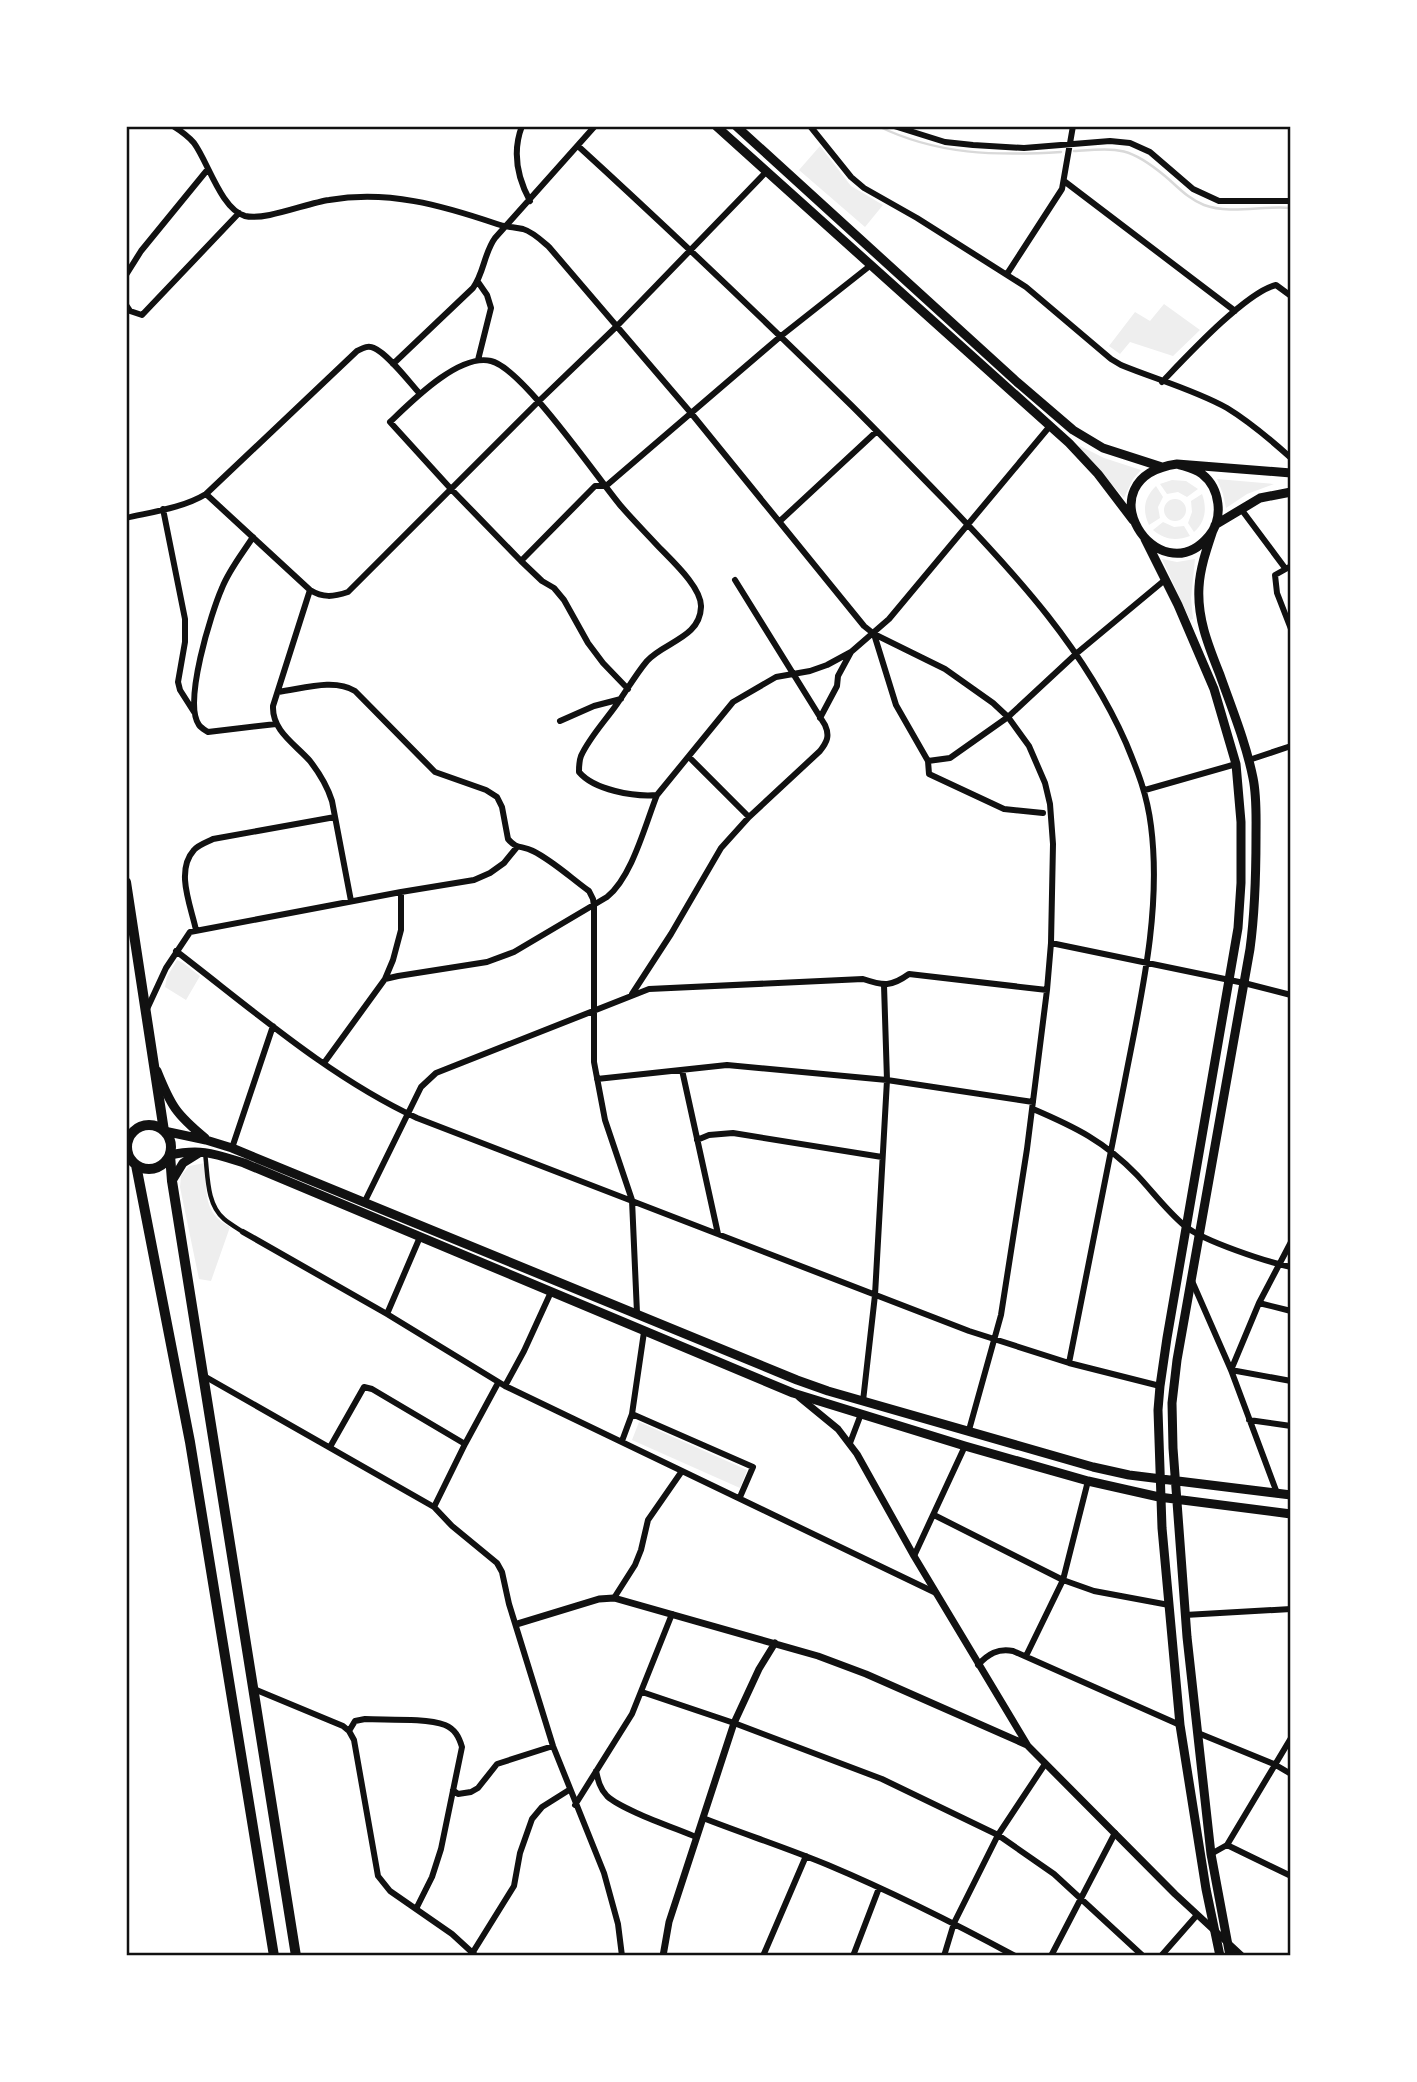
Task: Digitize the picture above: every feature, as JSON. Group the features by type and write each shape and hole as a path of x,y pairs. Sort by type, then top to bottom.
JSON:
{"highway":[{"path":"126,881 164,1131"},
{"path":"126,1126 128,1154 190,1442 274,1956"},
{"path":"127,1141 136,1129 143,1126 158,1127 171,1142 172,1181 296,1956"},
{"path":"131,1164 149,1170 167,1161 170,1155"}],"main road":[{"path":"716,126 1083,457 1133,520 1166,579 1214,689 1236,764 1241,811 1238,928 1160,1386 1159,1497 1180,1725 1213,1930 1220,1956"},
{"path":"736,126 1073,430 1103,447 1162,467"},
{"path":"1177,464 1201,473 1214,489 1219,509 1203,560 1199,587 1200,618 1249,760 1255,794 1255,891 1250,949 1198,1234 1172,1403 1174,1480 1185,1615 1211,1854 1230,1956"},
{"path":"1133,520 1131,505 1137,485 1144,477 1162,467 1177,464 1291,473"},
{"path":"1145,539 1154,548 1184,552 1201,544 1214,527 1241,509 1261,498 1291,492"},
{"path":"154,1063 172,1106 206,1140"},
{"path":"164,1131 232,1148 797,1380 1093,1467 1291,1495"},
{"path":"170,1155 205,1151 244,1163 793,1393 1088,1481 1159,1497 1290,1515"},
{"path":"172,1181 183,1163 195,1154 205,1151"}],"street":[{"path":"173,126 194,143 219,190 239,213 247,216 263,216 326,200 360,197 407,198 506,227 524,229 538,237 691,413 864,626 874,634 916,653 993,703 1008,717 1029,746 1039,767 1050,804 1053,844 1047,990 1015,1235 995,1340 968,1430"},
{"path":"522,126 516,149 517,165 530,201"},
{"path":"393,364 468,295 478,282 490,246 594,126"},
{"path":"810,126 851,177 864,188 1007,274 1046,302 1111,359 1226,408 1291,458"},
{"path":"894,126 926,138 956,144 1024,148 1110,141 1130,143 1150,152 1193,189 1219,201 1291,201"},
{"path":"1007,274 1059,195 1064,181 1073,126"},
{"path":"578,146 781,336 877,431 1025,586 1077,653 1098,686 1145,790 1151,830 1153,879 1148,963 1069,1363"},
{"path":"126,275 141,251 208,169"},
{"path":"206,494 310,590 328,597 348,592 617,326 767,171"},
{"path":"1064,181 1235,311"},
{"path":"126,305 130,311 142,315 239,213"},
{"path":"521,561 595,486 606,486 781,336 871,265"},
{"path":"478,282 487,295 491,308 478,360"},
{"path":"1162,382 1235,311 1267,287 1276,285 1291,296"},
{"path":"126,518 197,499 206,494 364,347 373,347 393,364 420,394"},
{"path":"628,689 587,643 564,600 554,588 542,581 521,561 390,422 448,373 478,360 502,365 539,401 606,486 696,589 702,606 693,629 649,659 628,689 621,699 580,757 579,772 590,781 635,796 657,794"},
{"path":"386,979 487,962 514,952 594,906 617,889 625,877 657,794 733,702 776,677 827,665 874,634 890,619 969,526 1050,426"},
{"path":"780,521 877,431"},
{"path":"163,509 185,619 185,642 178,682 195,714"},
{"path":"1241,509 1288,567 1275,575 1275,584 1291,629"},
{"path":"253,537 222,586 193,692 195,714 199,726 208,732 276,724"},
{"path":"928,761 950,758 1008,717 1077,653 1166,579"},
{"path":"632,994 721,848 828,739 828,733 820,718 735,580"},
{"path":"310,590 273,706 276,724 328,786 351,901"},
{"path":"874,634 896,705 928,761 929,774 1004,809 1043,813"},
{"path":"820,718 837,686 838,676 850,652"},
{"path":"278,692 335,684 355,691 435,772 486,790 497,797 502,807 508,839 517,847 532,850 589,891 594,906 594,1062 605,1121 632,1200 637,1313"},
{"path":"560,721 594,706 621,699"},
{"path":"1249,760 1291,746"},
{"path":"689,757 749,817"},
{"path":"1145,790 1236,764"},
{"path":"196,930 184,879 187,860 195,848 213,839 335,817"},
{"path":"146,1011 176,951 190,932 474,880 504,863 517,847"},
{"path":"324,1063 386,979 401,930 401,892"},
{"path":"1051,943 1291,995"},
{"path":"176,951 324,1063 368,1092 407,1113 995,1340 1069,1363 1160,1386"},
{"path":"365,1201 421,1087 436,1073 632,994 649,989 863,979 884,985 898,982 909,974 1047,990"},
{"path":"863,1401 875,1295 887,1080 884,985"},
{"path":"232,1148 273,1026"},
{"path":"597,1079 727,1065 887,1080 1033,1105 1087,1134 1112,1151 1186,1227 1198,1234 1291,1267"},
{"path":"682,1070 718,1234"},
{"path":"697,1140 709,1135 733,1133 882,1157"},
{"path":"205,1151 212,1200 217,1212 243,1232 387,1314 502,1384 936,1593"},
{"path":"387,1314 421,1237"},
{"path":"1231,1370 1259,1303 1291,1242"},
{"path":"1191,1279 1231,1370 1277,1493"},
{"path":"433,1507 465,1444 524,1351 551,1292"},
{"path":"1259,1303 1291,1311"},
{"path":"622,1441 632,1414 644,1332"},
{"path":"1231,1370 1291,1381"},
{"path":"204,1376 433,1507 497,1563 553,1746 604,1873 618,1924 622,1956"},
{"path":"330,1447 363,1387 372,1389 465,1444"},
{"path":"793,1393 826,1418 850,1443 1028,1746 1197,1915 1242,1956"},
{"path":"632,1414 753,1468 740,1497"},
{"path":"850,1443 860,1414"},
{"path":"1250,1420 1291,1426"},
{"path":"914,1556 965,1446"},
{"path":"614,1598 635,1565 648,1520 682,1471"},
{"path":"1027,1656 1063,1580 1088,1481"},
{"path":"934,1515 1063,1580 1094,1591 1169,1605"},
{"path":"517,1624 599,1599 614,1598 818,1656 866,1674 1028,1746"},
{"path":"1185,1615 1291,1609"},
{"path":"575,1805 632,1714 672,1614"},
{"path":"663,1956 668,1922 734,1723 759,1669 775,1643"},
{"path":"978,1665 985,1657 1004,1649 1027,1656 1180,1725"},
{"path":"254,1689 343,1726 349,1731 357,1754 378,1876 390,1891 452,1934 474,1954 514,1886 520,1853 533,1819 542,1807 569,1790"},
{"path":"642,1692 883,1779 998,1835 1054,1874 1143,1956"},
{"path":"349,1731 355,1721 365,1719 432,1722 446,1726 460,1738 462,1747 441,1849 432,1877 417,1908"},
{"path":"1198,1733 1291,1774"},
{"path":"1211,1854 1227,1845 1291,1738"},
{"path":"453,1790 458,1794 471,1792 478,1788 497,1764 553,1746"},
{"path":"944,1956 954,1923 998,1835 1045,1764"},
{"path":"596,1771 602,1789 618,1804 696,1837"},
{"path":"703,1818 806,1856 880,1888 1015,1956"},
{"path":"1051,1956 1115,1833"},
{"path":"1227,1845 1291,1876"},
{"path":"763,1956 806,1856"},
{"path":"853,1956 880,1888"},
{"path":"1161,1956 1197,1915"}],"shaded area":[{"path":"820,146 851,186 883,205 865,227 799,170"},
{"path":"1164,304 1200,330 1173,356 1130,342 1120,354 1109,346 1135,312 1150,321"},
{"path":"1080,446 1104,458 1141,470 1133,479 1124,498 1079,448"},
{"path":"1217,479 1274,484 1247,494 1226,508"},
{"path":"1172,480 1186,481 1198,489 1187,497 1178,492 1167,494 1160,484"},
{"path":"1156,486 1163,497 1158,507 1160,518 1149,525 1145,504"},
{"path":"1202,494 1204,514 1201,524 1194,532 1188,523 1192,512 1191,501"},
{"path":"1175,499 1183,502 1186,510 1183,518 1175,521 1167,518 1164,510 1167,502"},
{"path":"1163,522 1174,527 1184,526 1190,536 1175,539 1162,536 1153,530"},
{"path":"1162,559 1177,562 1195,559 1191,598 1193,619 1190,620"},
{"path":"177,960 200,976 186,1000 165,987 167,977"},
{"path":"205,1163 210,1208 230,1227 211,1281 199,1279 180,1187 181,1176 189,1166"},
{"path":"639,1422 747,1470 740,1488 632,1440"}],"waterway":[{"path":"878,126 900,136 945,148 1013,154 1061,152"},
{"path":"1074,151 1102,149 1132,154 1153,166 1193,199 1214,208 1291,208"}]}
